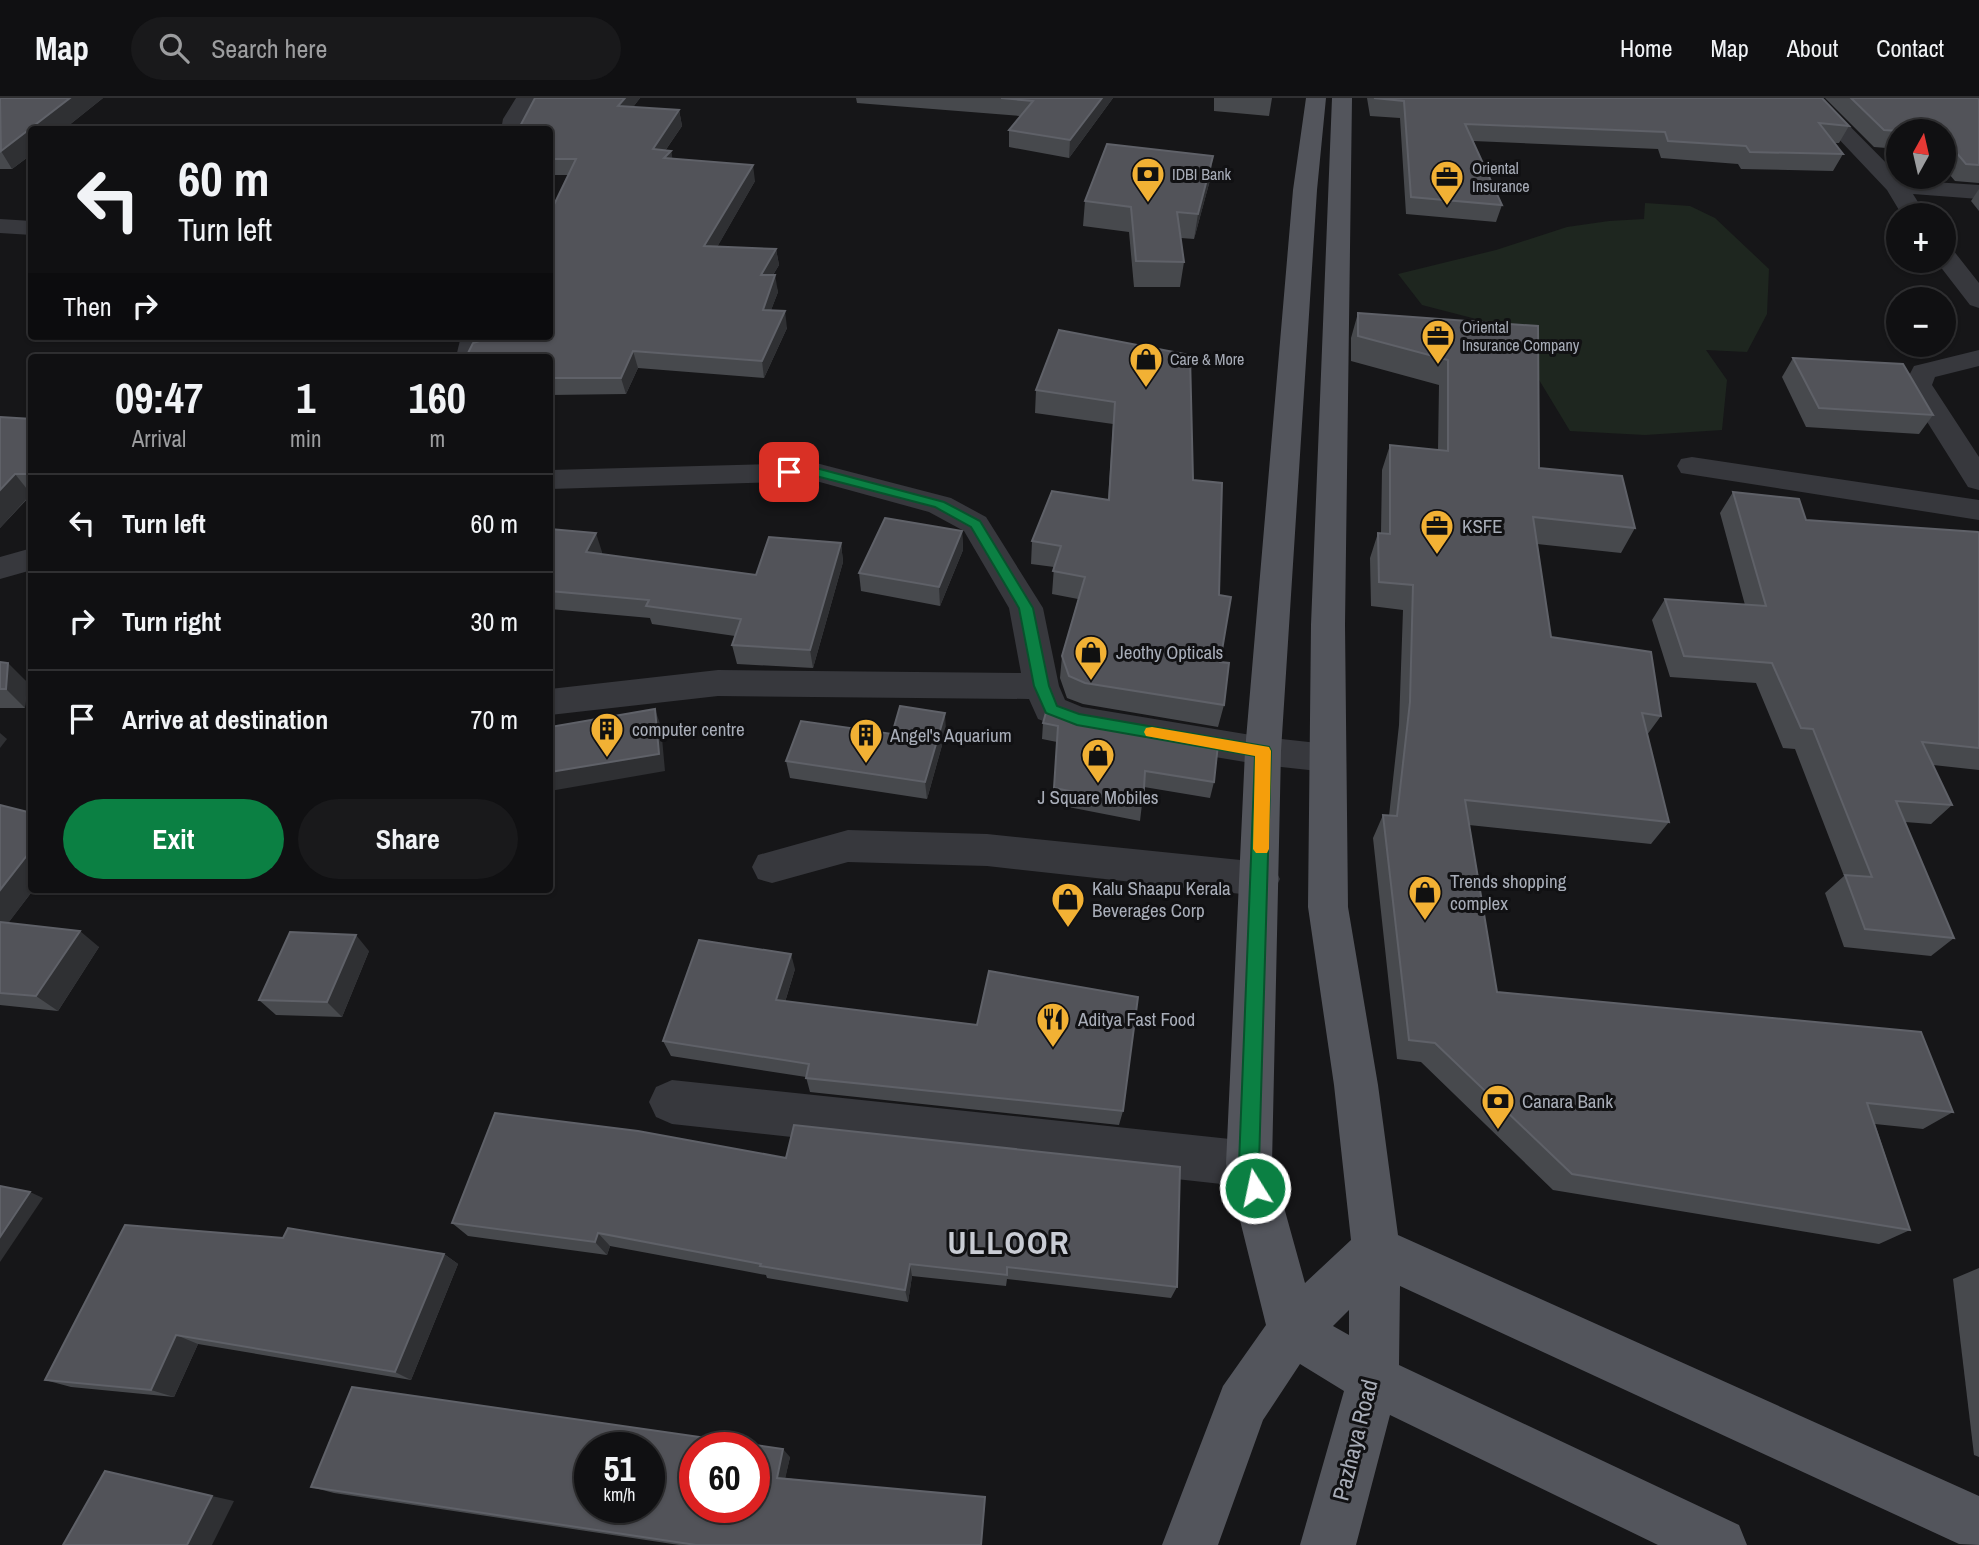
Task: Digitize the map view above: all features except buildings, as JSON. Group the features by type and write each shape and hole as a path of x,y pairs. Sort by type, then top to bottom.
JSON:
{"main road":[{"path":"1316,98 1304,190 1263,751 1249,1164 1293,1330 1373,1380 1719,1545"},
{"name":"Pazhaya Road","path":"1328,1545 1373,1380 1376,1250 1356,1085 1328,907 1328,625 1342,98"},
{"path":"1190,1545 1242,1405 1293,1330 1376,1250 1979,1524"}],"street":[{"path":"513,126 527,98"},
{"path":"1810,98 1886,176"},
{"path":"1938,189 1979,192"},
{"path":"0,226 28,228"},
{"path":"1956,270 1979,300"},
{"path":"1979,358 1924,372 1918,385 1979,481"},
{"path":"1692,466 1979,510"},
{"path":"553,480 816,472 940,505 975,524 1000,561 1026,608 1041,686 1051,709 1077,720 1263,751 1327,758"},
{"path":"0,568 28,560"},
{"path":"553,702 718,683 1041,686"},
{"path":"772,867 848,846 987,850 1260,879"},
{"path":"672,1102 1249,1164"}],"shaded area":[{"path":"1645,203 1690,206 1715,218 1769,269 1767,314 1747,352 1706,350 1727,380 1722,430 1645,435 1570,431 1507,327 1422,305 1398,274 1496,250 1567,227 1644,219"}],"slow traffic":[{"path":"1152,732 1263,751 1261,849"}],"place":[{"name":"IDBI Bank","path":"1148,204"},
{"name":"Oriental Insurance","path":"1447,207"},
{"name":"Oriental Insurance Company","path":"1438,366"},
{"name":"Care & More","path":"1146,389"},
{"name":"KSFE","path":"1437,556"},
{"name":"Jeothy Opticals","path":"1091,682"},
{"name":"computer centre","path":"607,759"},
{"name":"Angel's Aquarium","path":"866,765"},
{"name":"J Square Mobiles","path":"1098,785"},
{"name":"Trends shopping complex","path":"1425,922"},
{"name":"Kalu Shaapu Kerala Beverages Corp","path":"1068,929"},
{"name":"Aditya Fast Food","path":"1053,1049"},
{"name":"Canara Bank","path":"1498,1131"}],"district":[{"name":"ULLOOR","path":"1009,1243"}],"route":[{"path":"789,472 816,472 940,505 975,524 1000,561 1026,608 1041,686 1051,709 1077,720 1263,751 1249,1164 1255,1188"}]}
